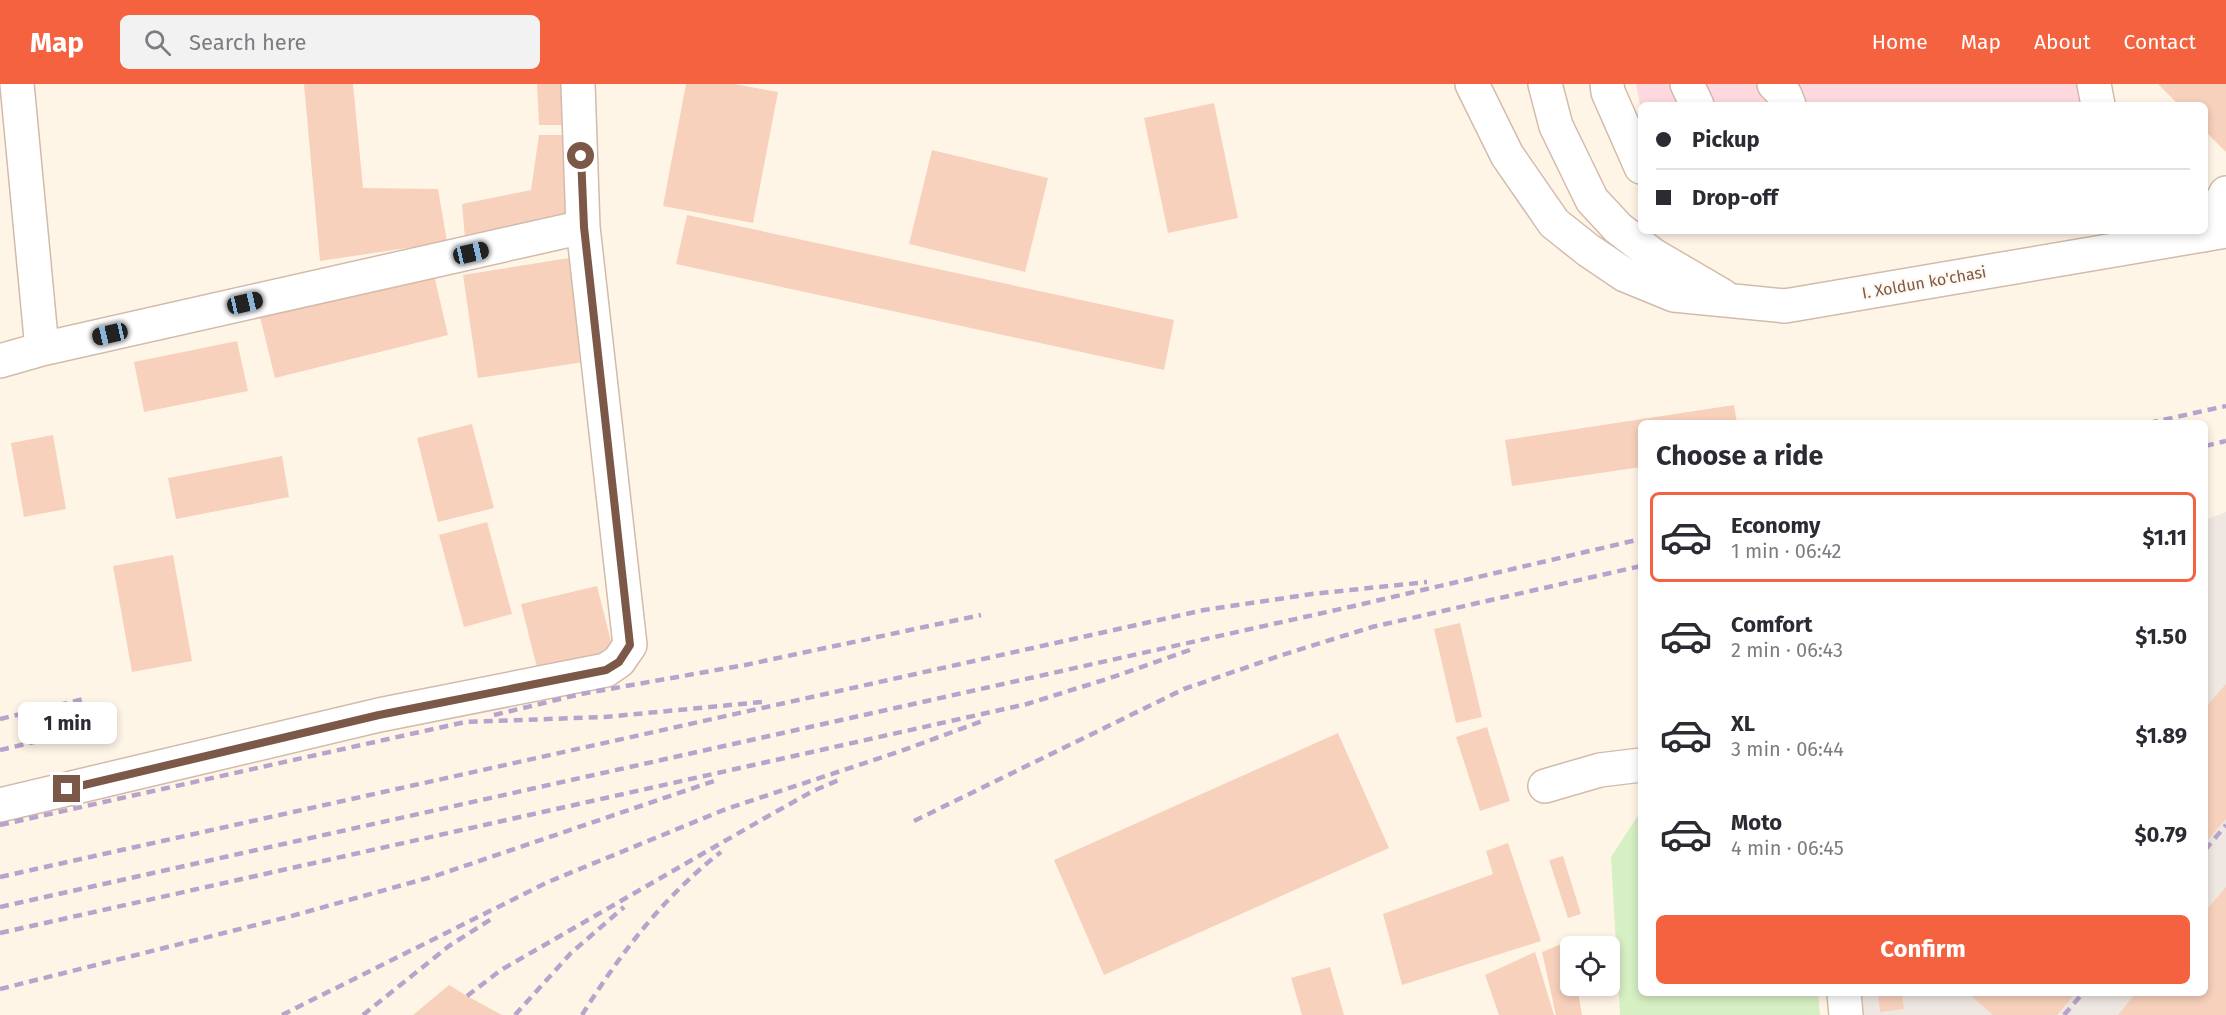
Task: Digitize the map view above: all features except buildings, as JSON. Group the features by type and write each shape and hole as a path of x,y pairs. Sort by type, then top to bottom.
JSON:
{"street":[{"path":"17,84 42,349"},
{"path":"0,805 379,715 606,670 619,662 630,645 584,227 578,84"},
{"name":"I. Xoldun ko'chasi","path":"1472,84 1507,155 1554,223 1625,275 1674,295 1785,306 2122,240 2202,234"},
{"path":"1545,84 1556,126 1592,200 1618,228 1653,255 1733,302"},
{"path":"1607,84 1608,92 1638,160"},
{"path":"1687,84 1696,102"},
{"path":"1774,84 1785,94 1788,102"},
{"path":"2094,84 2097,102"},
{"path":"2215,233 2226,193"},
{"path":"0,361 42,349 584,227"},
{"path":"1545,786 1600,770 1638,765"},
{"path":"1844,996 1846,1015"}],"shaded area":[{"path":"1636,84 2097,84 2100,102 1639,102"},
{"path":"2226,512 2226,1015 1864,1015 1861,996 2208,996 2208,519"}],"green space":[{"path":"1638,816 1638,996 1818,996 1820,1015 1620,1015 1620,936 1616,936 1611,857"}],"railway":[{"path":"2163,420 2226,406"},
{"path":"2208,445 2226,441"},
{"path":"0,907 1354,606 1638,540"},
{"path":"914,821 1184,689 1372,627 1638,567"},
{"path":"0,877 1204,610 1312,594 1427,582"},
{"path":"494,715 581,694 745,665 981,615"},
{"path":"0,933 1027,704 1190,650"},
{"path":"0,719 84,699"},
{"path":"0,825 465,722 605,717 762,702"},
{"path":"282,1015 548,882 726,809 901,751 985,720"},
{"path":"0,750 90,729"},
{"path":"467,996 501,970 763,819 813,791 841,779"},
{"path":"0,989 288,917 435,876 717,780"},
{"path":"2208,846 2226,825"},
{"path":"582,1015 644,927 681,887 721,852"},
{"path":"515,1015 571,953 624,907"},
{"path":"363,1015 449,946 493,918"},
{"path":"2064,1015 2080,996"}],"route":[{"path":"67,789 379,715 606,670 619,662 630,645 584,227 581,156"}]}
